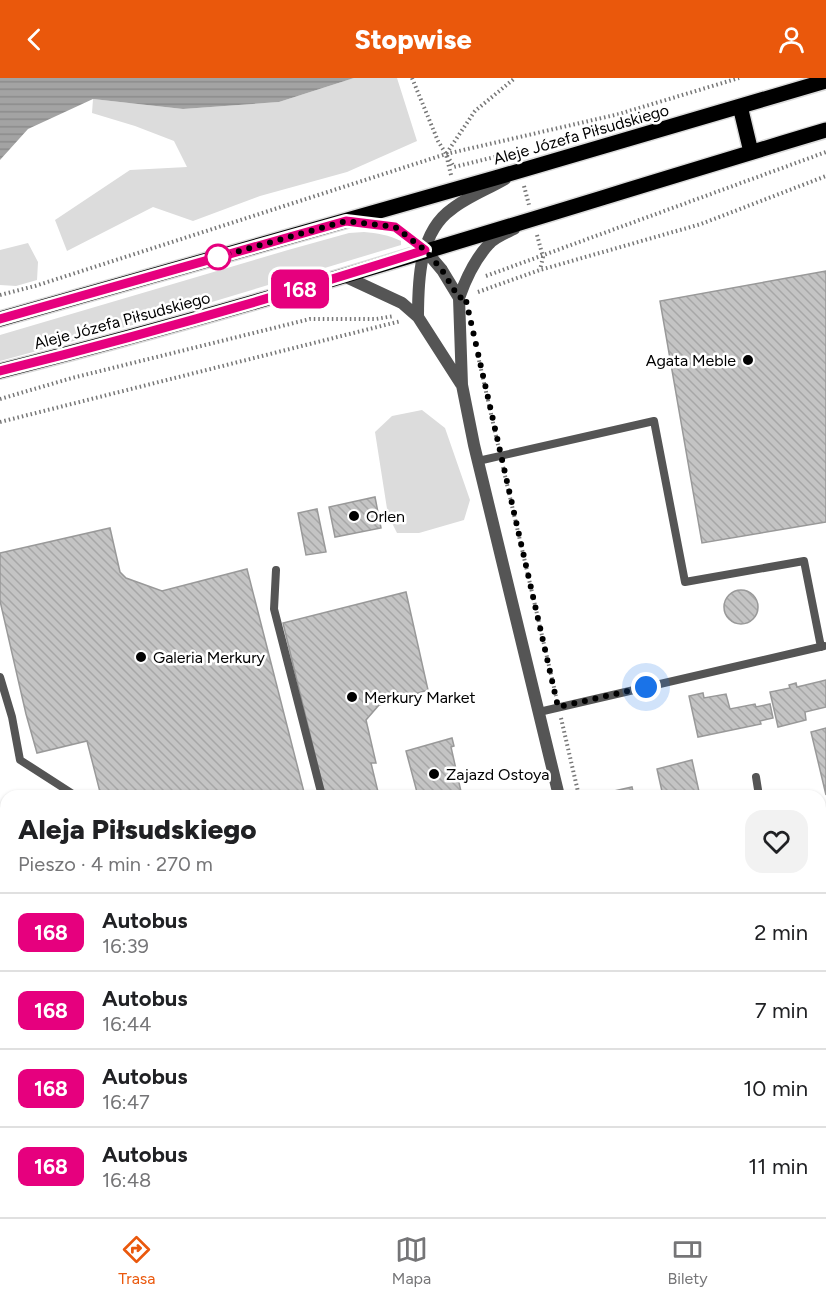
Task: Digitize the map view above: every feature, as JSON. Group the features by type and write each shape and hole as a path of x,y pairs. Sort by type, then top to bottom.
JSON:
{"main road":[{"name":"Aleje Józefa Piłsudskiego","path":"0,319 826,81"},
{"path":"740,106 752,152"},
{"name":"Aleje Józefa Piłsudskiego","path":"0,371 118,341 344,276 826,130"}],"street":[{"path":"418,317 418,288 431,232 451,209 520,171"},
{"name":"Aleje Józefa Piłsudskiego","path":"459,298 467,276 490,242 533,218"},
{"name":"Aleje Józefa Piłsudskiego","path":"346,221 395,227 425,250 442,270 459,298"},
{"path":"344,276 402,303 418,317 462,385"},
{"path":"459,298 462,385 478,461 558,790"}],"lane":[{"path":"478,461 654,421 685,582 804,561 824,646 538,712"},
{"path":"276,570 274,609 320,790"},
{"path":"0,677 12,717 20,759 67,790"},
{"path":"756,777 758,790"}],"path":[{"path":"412,78 426,116"},
{"path":"454,190 446,154 475,111 515,78"},
{"path":"0,296 446,154 619,114 739,78"},
{"path":"479,279 826,152"},
{"path":"459,298 540,270 701,224 826,176"},
{"path":"0,422 418,317"},
{"path":"0,399 72,378 310,319 376,319"},
{"path":"478,353 578,790"}],"shaded area":[{"path":"0,78 354,78 279,102 183,109 93,99 28,129 0,160"},
{"path":"354,78 397,78 417,141 347,172 260,196 193,221 153,207 67,251 55,220 130,170 187,167 174,141 92,113 93,99 183,109 279,102"},
{"path":"364,232 392,237 401,241 401,245 162,317 0,361 0,335 288,250 349,233"},
{"path":"28,243 38,262 37,280 16,286 0,285 0,250"},
{"path":"422,410 445,428 470,500 464,520 419,533 397,533 388,515 375,432 392,416"}],"building":[{"name":"Agata Meble","path":"826,271 826,522 702,543 660,301"},
{"path":"375,497 381,528 335,537 329,507"},
{"path":"317,509 326,552 306,555 298,513"},
{"name":"Galeria Merkury","path":"110,528 120,572 126,578 162,591 247,569 303,790 99,790 87,741 37,753 0,601 0,553"},
{"path":"741,590 753,595 758,607 753,619 741,624 729,619 724,607 729,595"},
{"name":"Merkury Market","path":"406,592 428,690 379,705 366,720 376,763 371,763 378,790 324,790 283,623"},
{"path":"826,680 826,707 805,712 806,720 778,727 770,692 790,688 789,685 796,683 797,687"},
{"path":"703,693 704,698 726,694 730,709 755,704 756,707 770,704 773,718 760,721 761,724 698,737 689,696"},
{"path":"826,728 826,790 825,790 811,732"},
{"name":"Zajazd Ostoya","path":"452,738 454,746 451,747 461,790 416,790 406,751"},
{"path":"692,760 699,790 662,790 657,769"}],"bus line":[{"name":"168","path":"0,319 346,221 395,227 425,250 344,276 118,341 0,371"}],"place":[{"name":"Agata Meble","path":"748,360"},
{"name":"Orlen","path":"354,516"},
{"name":"Galeria Merkury","path":"141,657"},
{"name":"Merkury Market","path":"352,697"},
{"name":"Zajazd Ostoya","path":"434,774"}],"route":[{"path":"218,257 346,221 395,227 425,250 442,270 459,298 465,296 558,707 646,687"}]}
